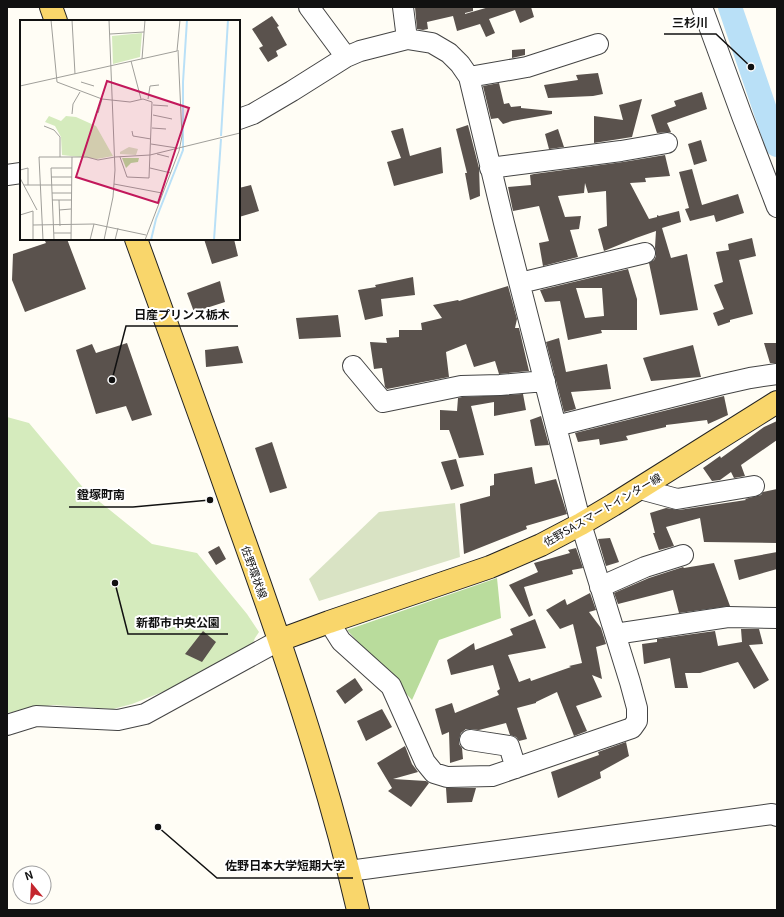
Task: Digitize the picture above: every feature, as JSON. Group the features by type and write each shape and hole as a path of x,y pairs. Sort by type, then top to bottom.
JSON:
{"main road":[{"path":"51,7 56,20"},
{"name":"佐野環状線","path":"136,240 280,640 349,871 358,910"},
{"name":"佐野SAスマートインター線","path":"280,640 490,568 542,545 640,489 777,402"}],"street":[{"path":"309,7 346,57"},
{"path":"403,7 407,39"},
{"path":"702,7 777,207"},
{"path":"240,119 260,110 346,57 360,51 407,39 432,43 449,53 460,64 469,77 490,168 581,524 637,708 638,721 632,728 492,776 464,778 447,777 434,773 425,762 391,686 341,641 329,622"},
{"path":"469,77 527,67 598,44"},
{"path":"490,168 621,151 667,143"},
{"path":"7,175 20,173"},
{"path":"520,283 645,253"},
{"path":"353,366 383,402 461,386 500,385 545,381"},
{"path":"556,426 727,383 777,374"},
{"path":"640,489 677,499 754,486"},
{"path":"600,587 645,568 683,555"},
{"path":"615,634 728,617 777,618"},
{"path":"7,725 36,716 118,720 145,714 280,640"},
{"path":"470,740 509,746 516,768"},
{"path":"349,871 689,824 772,814 777,816"}],"green space":[{"path":"7,417 29,423 85,490 152,544 197,553 247,614 259,632 250,650 170,689 132,704 113,709 53,705 7,713"},
{"path":"455,503 460,557 319,601 309,579 379,512"},
{"path":"497,578 501,618 439,640 412,700 347,630"}],"building":[{"path":"415,7 473,7 473,11 465,14 489,7 531,7 534,17 520,23 515,10 489,19 495,33 486,37 480,24 457,31 453,16 427,22 428,29 417,29"},
{"path":"272,16 279,26 277,27 287,45 276,51 278,56 268,62 259,48 263,46 252,29"},
{"path":"525,49 525,55 512,58 512,50"},
{"path":"598,73 603,94 593,96 548,98 544,85 578,80 576,75"},
{"path":"499,83 504,104 509,103 511,107 521,106 521,108 552,111 552,114 503,124 498,118 491,119 483,86"},
{"path":"702,92 707,109 667,123 671,132 657,133 651,115 676,106 674,101"},
{"path":"642,99 632,137 594,143 594,116 623,120 619,105"},
{"path":"468,125 479,168 480,196 470,200 465,173 467,173 456,129"},
{"path":"403,128 410,156 441,147 443,173 394,186 387,162 401,158 391,131"},
{"path":"558,129 564,147 549,149 545,134"},
{"path":"701,140 707,161 694,165 688,144"},
{"path":"665,155 670,176 645,178 646,182 630,183 649,219 657,217 657,215 659,216 679,211 681,222 662,228 671,258 687,254 698,310 660,315 649,263 654,260 656,256 656,231 604,251 598,229 607,226 606,191 588,193 585,183 584,193 558,196 565,217 581,216 579,229 570,230 578,257 543,266 539,243 549,241 539,206 513,211 508,187 531,185 530,175 534,174"},
{"path":"692,169 702,205 738,194 744,213 716,222 714,215 690,221 685,209 689,208 679,172"},
{"path":"251,185 259,211 240,217 240,188"},
{"path":"752,238 756,256 739,260 753,314 730,320 730,322 718,326 713,313 724,309 714,285 723,282 716,252 729,250 728,244"},
{"path":"44,240 67,240 86,289 25,312 12,280 13,254 46,243"},
{"path":"204,240 234,240 238,256 212,264"},
{"path":"628,269 637,299 637,330 601,330 602,333 568,340 560,301 545,302 540,290","holes":["576,288 602,288 604,316 585,318"]},
{"path":"413,277 415,295 381,299 383,316 365,320 358,290 376,287 375,285"},
{"path":"220,281 225,302 194,312 187,293"},
{"path":"508,286 517,319 515,328 519,328 529,371 499,374 495,361 474,367 466,344 446,352 449,377 387,389 385,387 382,368 374,369 370,342 387,343 386,338 399,337 399,330 422,330 421,323 442,318 433,305 459,301"},
{"path":"338,315 341,337 299,339 296,318"},
{"path":"559,338 566,372 607,364 611,389 571,392 576,409 564,412 546,342"},
{"path":"127,343 152,415 132,421 126,406 96,414 76,350 92,344 96,353"},
{"path":"764,343 777,343 777,363 770,363"},
{"path":"693,345 701,377 651,381 643,358"},
{"path":"238,346 243,363 206,367 205,350"},
{"path":"523,394 526,410 494,416 494,402 471,406 484,455 459,458 449,430 440,430 440,410 457,411 458,398 462,397"},
{"path":"724,396 728,415 708,424 707,420 666,425 666,427 626,436 628,440 600,445 599,439 578,442 575,433"},
{"path":"541,416 549,445 535,446 530,420"},
{"path":"777,421 777,440 741,465 745,476 734,478 731,472 720,480 712,481 703,468 720,456 721,458 764,427"},
{"path":"272,442 287,488 270,493 255,448"},
{"path":"456,459 464,486 451,490 441,462"},
{"path":"532,467 535,484 556,479 567,514 526,526 527,529 464,554 460,504 490,496 490,486 494,485 494,474"},
{"path":"777,489 777,543 704,542 700,518 666,527 674,546 659,550 653,533 655,533 650,513 666,508 679,510 746,500 745,499 761,495 763,492"},
{"path":"610,538 619,562 606,566 598,539"},
{"path":"219,546 226,559 216,565 208,552"},
{"path":"576,548 583,568 572,570 573,574 524,587 533,615 529,617 509,585 538,572 534,563 570,553 568,550"},
{"path":"777,552 777,569 739,580 734,560"},
{"path":"714,563 730,606 679,613 673,590 618,604 614,593 649,578 683,567"},
{"path":"590,593 596,610 589,612 601,628 606,644 596,647 602,679 592,675 602,697 576,706 587,731 574,736 557,692 536,703 517,708 527,739 519,741 516,737 510,735 506,723 479,730 466,729 461,733 459,739 463,759 450,763 449,732 442,735 435,709 452,703 455,713 499,695 497,691 500,689 493,665 451,675 447,660 474,643 475,650 513,635 510,629 535,619 546,648 508,655 519,682 530,678 531,681 571,667 569,666 582,663 573,624 560,629 546,610 565,599 567,605"},
{"path":"741,629 759,629 763,644 749,645 769,680 754,689 738,662 700,673 685,673 688,688 675,688 670,658 644,664 642,644 657,642 657,639 715,631 718,646 742,642"},
{"path":"203,631 216,642 202,662 185,654"},
{"path":"355,678 363,690 345,704 336,691"},
{"path":"382,709 392,727 366,741 357,721"},
{"path":"626,742 629,756 600,772 601,778 558,798 551,772 599,755 598,752"},
{"path":"405,746 412,764 418,772 393,779 426,781 429,783 411,807 388,791 392,788 377,763"},
{"path":"446,788 476,788 472,802 447,803"}],"waterway":[{"path":"730,7 777,145"}],"place":[{"name":"三杉川","path":"751,67"},
{"name":"日産プリンス栃木","path":"112,380"},
{"name":"鐙塚町南","path":"210,500"},
{"name":"新都市中央公園","path":"115,583"},
{"name":"佐野日本大学短期大学","path":"158,827"}]}
